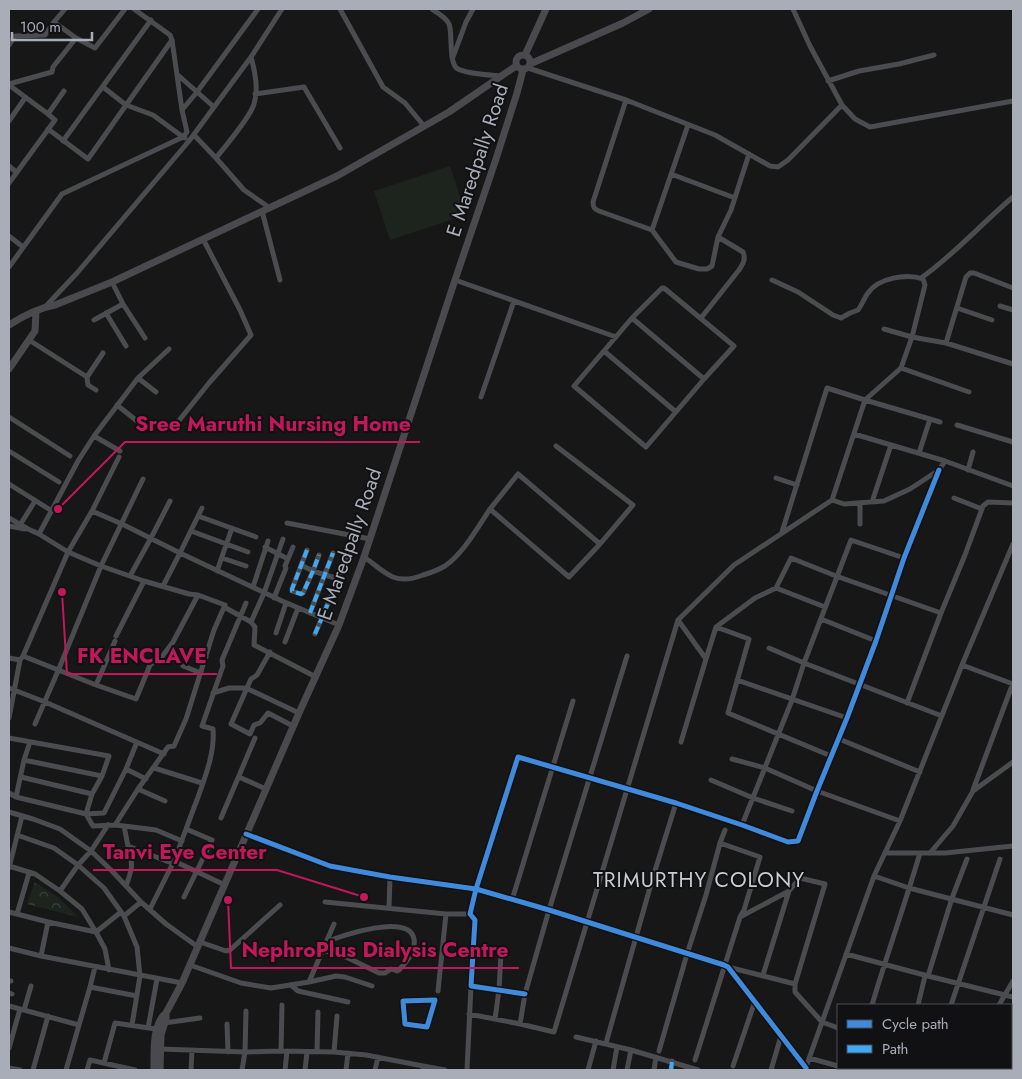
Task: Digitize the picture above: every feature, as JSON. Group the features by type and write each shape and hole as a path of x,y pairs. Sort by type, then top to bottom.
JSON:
{"main road":[{"path":"525,55 546,9"},
{"path":"9,325 36,310 55,305 112,282 337,176 449,112 502,76 622,23 649,9"},
{"path":"524,67 515,62 516,58 525,55"},
{"path":"524,67 529,59 525,55"},
{"name":"E Maredpally Road","path":"160,1070 161,1035 166,1014 182,984 293,726 339,625 364,557 454,280 496,159 524,67"},
{"path":"9,368 35,331 36,310"},
{"name":"E Maredpally Road","path":"156,1029 162,1017 166,1014"},
{"path":"154,1070 156,1029"}],"street":[{"path":"9,45 15,36 45,35 65,9"},
{"path":"54,22 76,38 95,48 125,9"},
{"path":"9,268 62,194 182,137 187,132 170,34 134,9"},
{"path":"182,110 258,9"},
{"path":"46,306 77,273 194,135 250,58 282,9"},
{"path":"340,9 383,87 406,103 424,126"},
{"path":"432,9 444,18 449,25 452,58 458,69 502,76"},
{"path":"452,58 473,9"},
{"path":"792,9 842,105 854,119 870,127 1013,101"},
{"path":"63,141 152,20"},
{"path":"9,84 52,72 53,67 76,38"},
{"path":"48,129 88,159 172,40"},
{"path":"828,81 859,71 934,56"},
{"path":"216,158 245,120 254,104 254,68 250,58"},
{"path":"524,67 626,100 715,135 774,167 783,164 842,105"},
{"path":"178,76 214,107"},
{"path":"9,84 55,120 9,183"},
{"path":"103,87 126,105 153,115 189,141"},
{"path":"255,94 304,87 340,148"},
{"path":"48,114 64,91"},
{"path":"9,121 25,98"},
{"path":"626,100 593,206 595,210 652,230 676,262 704,270 712,266 718,237 731,210 749,154"},
{"path":"652,230 688,125"},
{"path":"194,135 244,190 270,208"},
{"path":"9,166 16,172"},
{"path":"671,174 735,198"},
{"path":"921,278 937,267 1013,197"},
{"path":"262,211 280,280"},
{"path":"9,236 23,247"},
{"path":"701,318 739,270 745,256 743,252 718,237"},
{"path":"177,423 251,335 203,239"},
{"path":"946,343 966,277 970,273 1013,288"},
{"path":"469,1014 554,1032 678,620 734,565 832,500 865,400 901,368 912,338 925,285 923,279 916,276 893,278 868,291 858,310 841,318 833,315 798,292 772,280"},
{"path":"454,280 616,337"},
{"path":"112,282 123,304 145,338"},
{"path":"662,288 701,318 734,346 646,447 574,386 632,318 662,288"},
{"path":"481,397 514,301"},
{"path":"94,320 123,304"},
{"path":"1000,306 1013,310"},
{"path":"958,308 992,320"},
{"path":"106,313 126,346"},
{"path":"632,318 704,379"},
{"path":"884,328 912,338 946,343 1013,364"},
{"path":"29,340 87,377"},
{"path":"39,534 78,461 94,436 138,378 169,348"},
{"path":"604,351 676,412"},
{"path":"96,390 88,385 87,377 103,353"},
{"path":"901,368 969,392"},
{"path":"138,378 156,392"},
{"path":"782,533 828,388 940,422"},
{"path":"117,406 137,421"},
{"path":"9,416 70,456"},
{"path":"919,454 930,420"},
{"path":"957,425 1013,442"},
{"path":"854,434 945,461 1013,486"},
{"path":"94,436 120,451"},
{"path":"872,502 891,445"},
{"path":"490,508 569,576 633,506 556,446"},
{"path":"9,451 60,482"},
{"path":"968,470 973,452"},
{"path":"9,718 11,689 22,658 68,552 92,512 119,458"},
{"path":"470,914 476,889 518,757 676,803 788,842 798,841 860,685 904,558 939,470 945,461"},
{"path":"832,500 844,504 884,501 910,489 939,470"},
{"path":"364,557 392,576 402,579 412,579 444,567 454,558 474,533 490,508 518,474 600,544"},
{"path":"776,478 797,485"},
{"path":"34,724 45,702 101,566 142,479"},
{"path":"9,484 52,511"},
{"path":"954,498 982,509"},
{"path":"20,524 36,501"},
{"path":"130,576 170,501"},
{"path":"907,703 982,509 988,502 1013,503"},
{"path":"860,504 860,524"},
{"path":"164,586 202,508"},
{"path":"92,512 122,524 252,588 339,625"},
{"path":"198,516 256,537"},
{"path":"9,518 68,552 101,566 225,605 224,607 251,622 255,627 254,645 316,677"},
{"path":"287,523 370,539"},
{"path":"9,527 28,529"},
{"path":"217,571 232,528"},
{"path":"191,531 248,552"},
{"path":"251,622 264,593 283,539"},
{"path":"742,825 766,768 851,540 904,558"},
{"path":"252,588 268,541"},
{"path":"806,1069 874,876 900,822 962,665 1013,544"},
{"path":"265,547 288,559"},
{"path":"274,598 293,547"},
{"path":"307,550 292,591 302,594 314,571 319,555"},
{"path":"310,613 333,553"},
{"path":"315,634 348,556"},
{"path":"222,558 246,566"},
{"path":"681,742 716,627 755,598 776,588 791,558 941,613"},
{"path":"301,565 338,579"},
{"path":"96,685 116,638 144,581"},
{"path":"776,588 825,608"},
{"path":"9,658 22,658 136,699 150,665 161,658 173,642 198,595"},
{"path":"150,909 182,842 212,754 213,729 202,726 223,666 222,660 246,603"},
{"path":"276,633 286,603"},
{"path":"114,825 168,747 174,746 186,719 214,630 224,607"},
{"path":"285,642 298,608"},
{"path":"821,619 876,641"},
{"path":"678,620 706,659"},
{"path":"716,627 749,639 728,713 831,756"},
{"path":"769,648 942,716"},
{"path":"191,651 206,657"},
{"path":"270,652 257,675 251,679 246,688 232,724 250,734 254,725 260,723 268,712 293,726"},
{"path":"520,1024 525,994 548,910 627,656"},
{"path":"930,853 953,826 973,791 1013,683 962,665"},
{"path":"183,666 201,673"},
{"path":"737,680 847,718"},
{"path":"213,693 229,688 246,688 299,713"},
{"path":"11,689 164,754"},
{"path":"512,900 573,701"},
{"path":"9,738 109,756 102,776 92,794 86,814 93,826 114,825 156,830 182,842"},
{"path":"221,818 255,738"},
{"path":"839,739 920,772"},
{"path":"16,797 30,742"},
{"path":"9,793 16,797 86,814 104,813 137,742"},
{"path":"732,759 766,768 900,822"},
{"path":"24,760 102,776"},
{"path":"973,791 1013,762"},
{"path":"154,768 202,783"},
{"path":"126,769 146,779"},
{"path":"21,777 92,794"},
{"path":"239,777 266,789"},
{"path":"711,780 753,798 792,811"},
{"path":"138,789 165,802"},
{"path":"606,1043 676,803"},
{"path":"9,812 60,829 91,851 141,902 166,924 199,944 226,951 230,950 280,904"},
{"path":"22,816 9,867 35,874 82,909 105,949 109,970"},
{"path":"60,891 78,865 91,851 108,825"},
{"path":"124,826 133,868 126,886"},
{"path":"184,897 212,840 186,829"},
{"path":"659,1051 725,830"},
{"path":"246,834 330,866 390,877 476,889 726,966 795,984"},
{"path":"17,835 54,848 78,865 104,888 122,914 137,947 140,976 132,1025"},
{"path":"695,1060 760,857 720,843"},
{"path":"128,846 168,862 174,861 225,885"},
{"path":"885,853 945,853 1013,846"},
{"path":"872,1004 920,853"},
{"path":"918,1004 952,898 967,860"},
{"path":"951,1004 1000,860"},
{"path":"17,914 29,873"},
{"path":"874,876 909,888 1013,915"},
{"path":"390,877 390,908"},
{"path":"740,917 789,891 800,878 825,884 795,984 795,992 822,1022 837,1028"},
{"path":"763,975 789,891"},
{"path":"9,912 96,932 141,902"},
{"path":"325,902 446,914 470,914"},
{"path":"438,991 446,914"},
{"path":"466,1070 475,920 470,914"},
{"path":"41,956 48,922"},
{"path":"309,982 334,924"},
{"path":"323,950 346,957 379,973 385,973 391,969 400,970 411,956 414,945 412,934 409,931 391,927 358,932 326,942"},
{"path":"9,948 182,984"},
{"path":"496,1020 502,954"},
{"path":"846,954 1013,997"},
{"path":"190,965 241,983 271,988 340,976 372,986"},
{"path":"66,1070 95,966"},
{"path":"726,966 806,1069"},
{"path":"148,1028 157,979"},
{"path":"1000,1004 1013,981"},
{"path":"291,985 298,991 348,1002"},
{"path":"9,1048 31,986"},
{"path":"471,986 525,994"},
{"path":"90,987 137,996"},
{"path":"733,1066 755,1001"},
{"path":"282,1005 285,1070"},
{"path":"9,1006 79,1025"},
{"path":"242,1070 245,1052 246,1011"},
{"path":"317,1052 318,1012"},
{"path":"33,1070 48,1016"},
{"path":"334,1052 337,1016"},
{"path":"164,1023 200,1018"},
{"path":"104,1063 115,1023 156,1029"},
{"path":"227,1024 228,1052"},
{"path":"771,1070 781,1036"},
{"path":"576,1037 606,1043 672,1061 685,1068 698,1070"},
{"path":"588,1070 596,1041"},
{"path":"614,1070 617,1047"},
{"path":"160,1049 189,1053 284,1051 348,1053 378,1057 423,1068 445,1070"},
{"path":"627,1070 631,1050"},
{"path":"305,1070 307,1052"},
{"path":"189,1053 191,1070"},
{"path":"346,1070 348,1053"},
{"path":"375,1070 378,1057"},
{"path":"654,1070 656,1057"},
{"path":"810,1058 837,1065"},
{"path":"87,1070 90,1060 135,1070"},
{"path":"671,1070 672,1061"},
{"path":"9,1068 20,1070"}],"green space":[{"path":"450,166 466,215 390,240 374,191"},
{"path":"35,882 59,898 78,917 27,904"}],"marked path":[{"path":"307,550 292,591 303,593 319,555"},
{"path":"310,613 333,553"},
{"path":"315,634 348,556"},
{"path":"671,1070 672,1061"}],"cycle path":[{"path":"525,994 471,986 475,920 470,914 476,889 518,757 676,803 788,842 798,841 847,718 904,558 939,470"},
{"path":"246,834 330,866 390,877 476,889 724,965 728,967 806,1068"},
{"path":"435,1000 427,1027 405,1024 403,1001 435,1000"}],"place":[{"name":"Sree Maruthi Nursing Home","path":"58,509"},
{"name":"FK ENCLAVE","path":"62,592"},
{"name":"Tanvi Eye Center","path":"364,897"},
{"name":"NephroPlus Dialysis Centre","path":"228,900"}],"district":[{"name":"TRIMURTHY COLONY","path":"699,880"}]}
